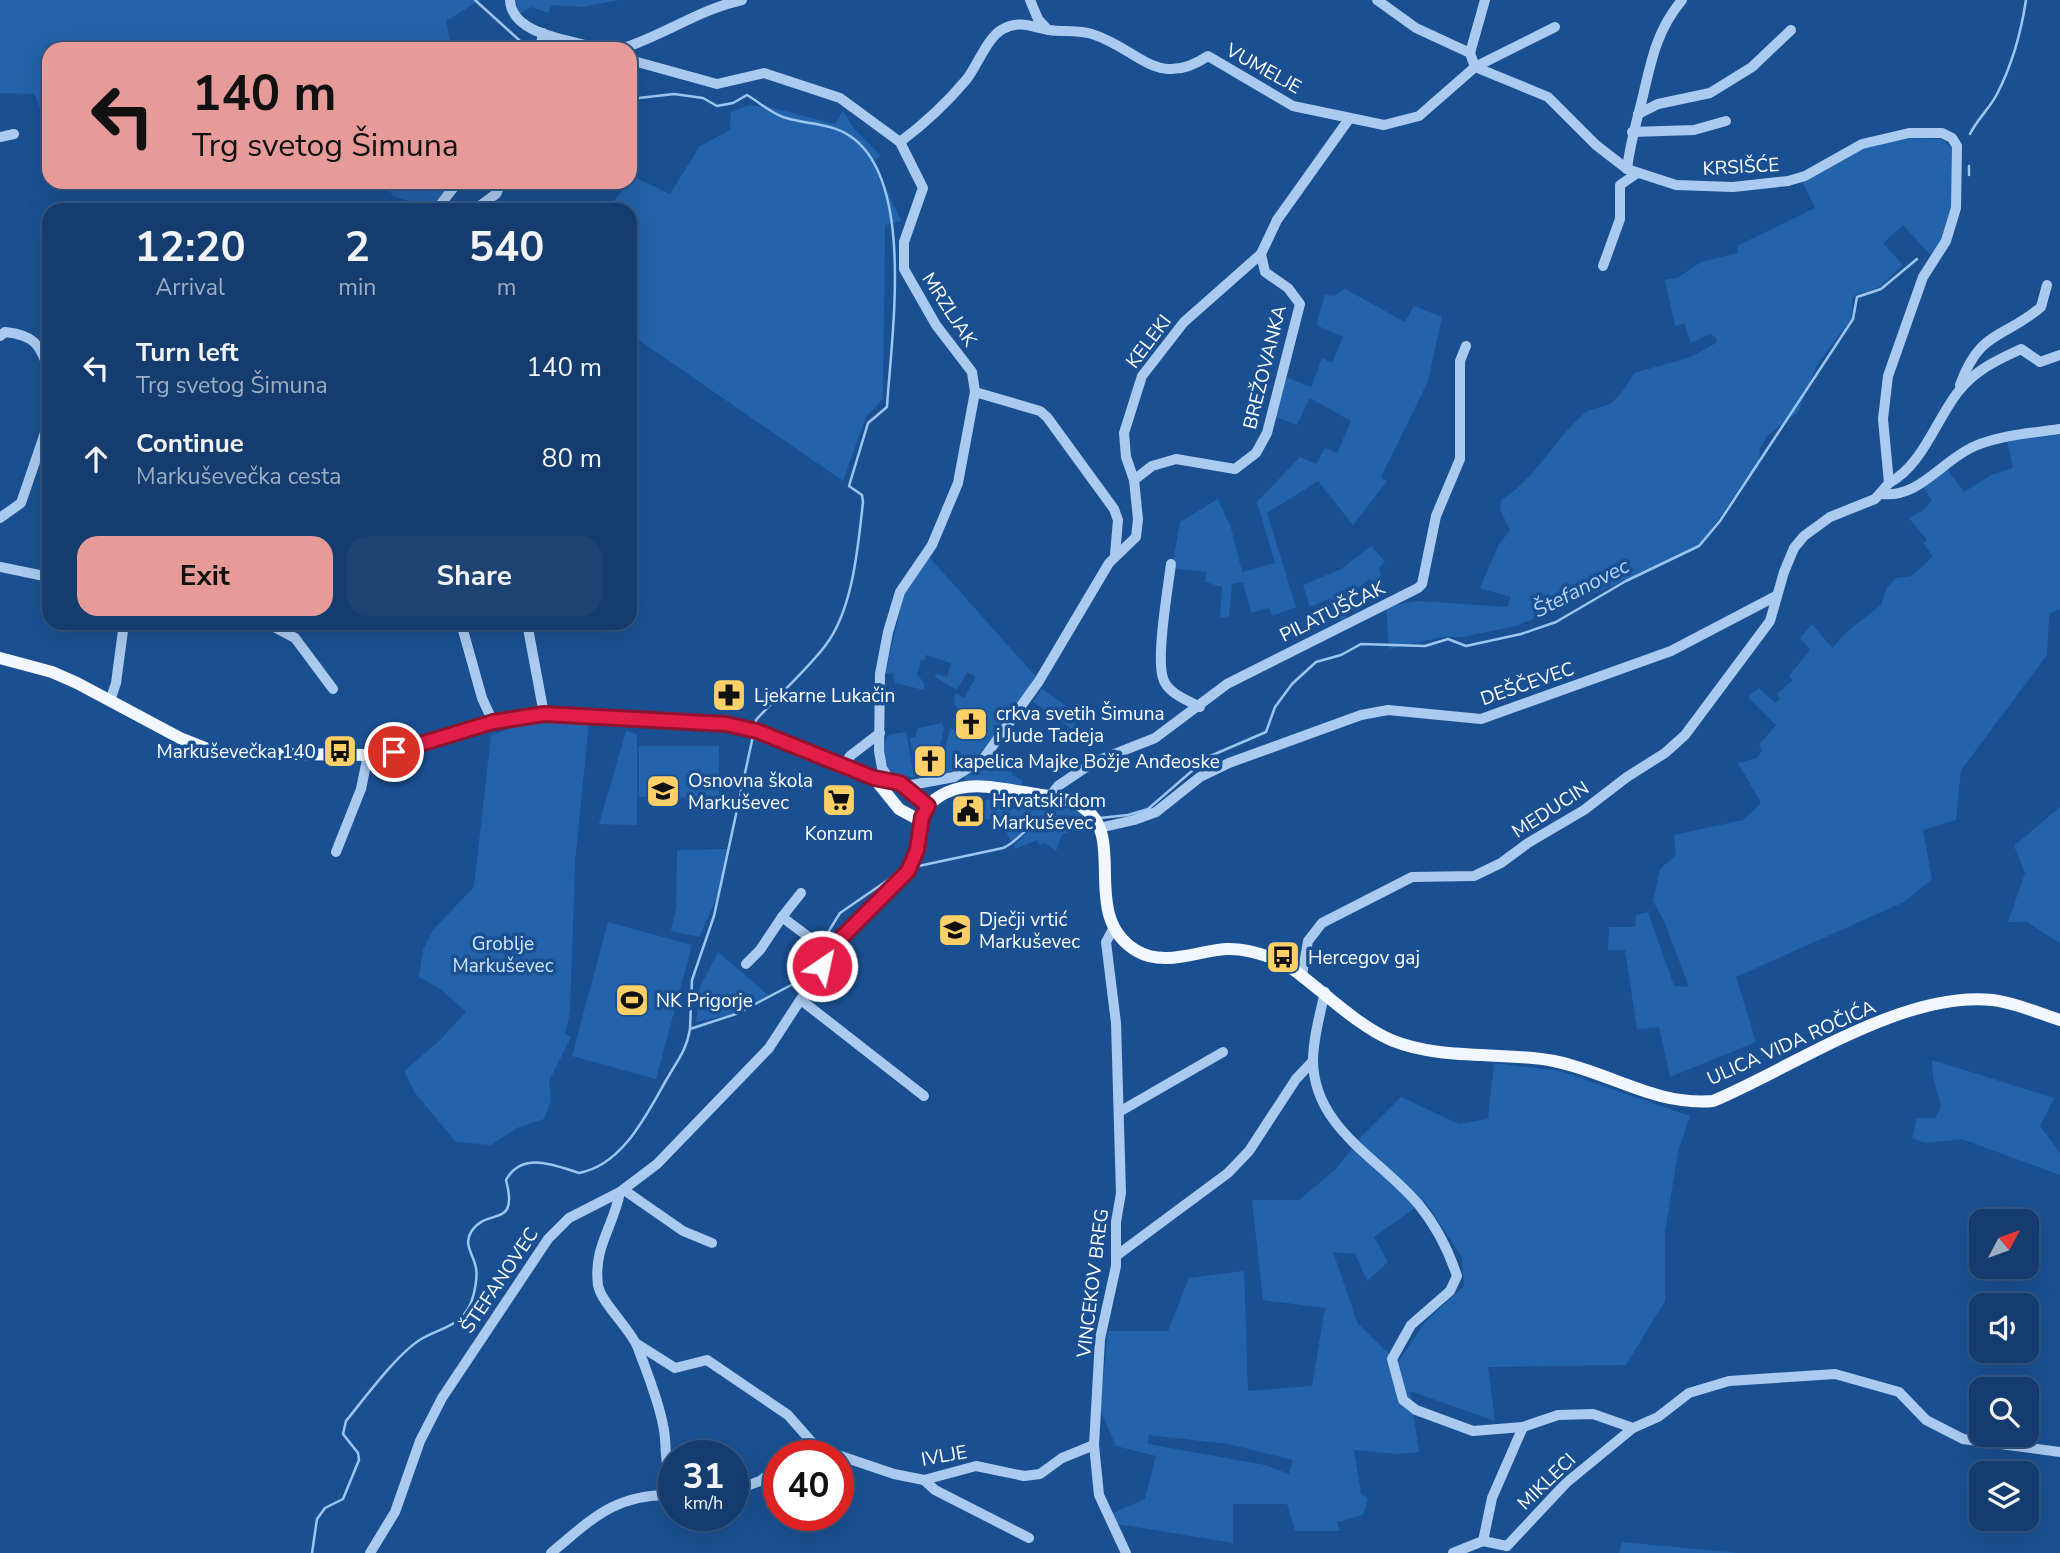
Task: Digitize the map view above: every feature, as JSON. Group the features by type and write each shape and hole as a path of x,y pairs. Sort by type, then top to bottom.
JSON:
{"main road":[{"path":"0,659 52,672 180,738 218,753 368,755 401,750 493,722 544,714 673,719 753,730 874,778 899,784 928,806"},
{"path":"874,778 904,813 921,821 928,806 943,794 967,787 1050,796 1076,804 1096,821 1105,899 1113,929"},
{"path":"889,798 892,789 899,784"},
{"name":"ULICA VIDA ROČIĆA","path":"1113,929 1137,951 1154,958 1227,949 1267,955 1303,975 1374,1031 1392,1040 1429,1050 1553,1061 1662,1098 1690,1102 1713,1101 1878,1023 1929,1004 1964,999 1994,1000 2060,1020"}],"street":[{"path":"510,0 511,11 520,22 542,33 574,42"},
{"path":"637,44 659,36 721,4 742,0"},
{"path":"1030,0 1038,19 1048,30"},
{"path":"1377,0 1416,27 1470,53"},
{"path":"1475,67 1470,53 1485,0"},
{"path":"1602,266 1620,219 1620,185 1631,172 1632,132 1654,46 1663,25 1682,0"},
{"name":"VUMELJE","path":"900,142 933,117 967,79 999,30 1017,23 1048,30 1089,33 1111,41 1157,68 1187,70 1208,57 1293,106 1349,119"},
{"path":"1261,254 1277,220 1349,119 1384,125 1419,116 1475,67 1555,27"},
{"path":"1638,114 1658,104 1710,93 1752,68 1791,30"},
{"path":"541,42 542,33"},
{"name":"MRZLJAK","path":"637,62 717,84 764,73 840,98 900,142 923,188 904,242 904,269 936,325 972,372 975,392"},
{"name":"KRSIŠĆE","path":"1475,67 1548,97 1596,145 1631,172 1676,185 1733,187 1788,181 1805,176 1862,144 1909,133 1942,133 1952,138 1959,160 1956,208 1946,241 1923,277 1888,376 1883,419 1889,483"},
{"path":"1632,132 1694,130 1726,121"},
{"path":"0,137 14,134"},
{"path":"442,203 452,189"},
{"path":"484,203 498,189"},
{"name":"BREŽOVANKA","path":"1134,480 1152,466 1176,459 1235,469 1262,444 1300,304 1288,288 1265,272 1261,254"},
{"name":"KELEKI","path":"1134,480 1126,457 1124,433 1142,376 1184,322 1261,254"},
{"path":"1882,494 1889,483 1910,466 1958,391 1980,348 1993,336 2041,307 2047,285"},
{"path":"0,336 5,332 26,334 38,346 42,355"},
{"name":"PILATUŠČAK","path":"1050,796 1079,770 1155,738 1200,707 1227,684 1412,592 1422,584 1436,516 1460,459 1460,361 1466,346"},
{"path":"1958,391 1983,368 2021,349 2040,362 2060,355"},
{"path":"1115,555 1118,520 1114,509 1047,418 1031,408 975,392 958,482 932,545 900,592 888,632 880,674 880,761 899,784 954,777 984,758 1039,681 1115,555 1138,533 1134,480"},
{"path":"1776,596 1794,548 1804,536 1830,517 1882,494 1900,495 1910,492 1945,462 1977,445 1995,439 2060,429"},
{"path":"0,518 22,503 42,442"},
{"path":"1171,564 1163,632 1162,677 1169,688 1200,707"},
{"path":"0,567 42,576"},
{"name":"DEŠČEVEC","path":"1096,821 1134,821 1156,812 1200,777 1229,763 1361,715 1388,710 1481,719 1671,651 1776,596"},
{"name":"MEDUCIN","path":"1303,975 1308,942 1322,923 1412,877 1474,876 1501,863 1665,753 1696,722 1770,621 1776,596"},
{"path":"110,701 116,683 123,630"},
{"path":"280,630 295,638 333,690"},
{"path":"463,630 482,698 493,722"},
{"path":"528,630 544,714"},
{"path":"843,766 850,756 880,733"},
{"path":"336,852 362,789 368,755"},
{"name":"ŠTEFANOVEC","path":"370,1553 395,1511 420,1441 442,1398 494,1325 548,1239 569,1218 622,1191 657,1164 769,1048 801,1000 823,948 908,871 914,860 921,821"},
{"path":"746,964 760,950 801,893"},
{"path":"782,917 823,948"},
{"name":"VINCEKOV BREG","path":"1113,929 1106,942 1116,1023 1122,1160 1116,1256 1100,1339 1094,1445 1099,1495 1126,1553"},
{"path":"1325,992 1313,1061 1316,1085 1325,1108 1354,1146 1387,1171 1420,1205 1445,1241 1457,1276 1450,1291 1411,1325 1392,1359 1403,1400 1416,1410 1473,1431 1523,1427 1558,1415 1593,1414 1633,1428 1658,1417 1689,1393 1729,1381 1835,1374 1899,1392 1926,1420 1963,1439 2060,1452"},
{"path":"801,1000 924,1097"},
{"path":"1119,1112 1223,1052"},
{"path":"1116,1256 1228,1173 1249,1151 1296,1079 1313,1061"},
{"path":"666,1440 663,1422 636,1344 599,1289 597,1268 602,1239 622,1191 683,1231 712,1243"},
{"path":"636,1344 674,1368 707,1360 788,1415 810,1440"},
{"name":"MIKLECI","path":"1483,1541 1492,1498 1523,1427"},
{"name":"MIKLECI","path":"1453,1553 1483,1541 1507,1546 1566,1483 1633,1428"},
{"name":"IVLJE","path":"854,1460 894,1474 924,1480 976,1466 1024,1476 1040,1474 1062,1458 1094,1445"},
{"path":"924,1480 935,1490 1029,1538"},
{"path":"551,1553 593,1518 625,1499 658,1496"}],"green space":[{"path":"0,0 480,0 446,21 450,42 42,42 42,113 34,94 0,93"},
{"path":"515,0 620,0 581,7 552,5 548,13 532,7 520,14"},
{"path":"749,105 769,107 835,124 843,111 855,130 881,156 875,160 876,166 901,221 885,225 883,399 866,417 843,481 637,339 637,203 612,203 624,189 637,189 637,178 670,194 700,146 730,130 731,112"},
{"path":"1908,138 1942,139 1952,149 1953,205 1939,244 1930,255 1903,225 1883,243 1903,265 1878,288 1853,296 1851,319 1817,365 1798,412 1767,436 1760,448 1758,468 1745,480 1698,546 1640,574 1516,626 1462,637 1442,637 1389,649 1386,606 1420,601 1507,607 1511,597 1480,588 1498,546 1510,530 1500,509 1501,500 1525,481 1585,413 1615,400 1634,373 1691,357 1716,343 1717,339 1710,334 1691,343 1684,323 1675,326 1665,280 1677,278 1701,262 1738,253 1737,246 1815,208 1802,181 1862,148"},
{"path":"388,189 454,189 442,203 414,203 393,196"},
{"path":"1345,289 1405,322 1414,306 1442,317 1428,381 1381,477 1387,481 1353,525 1318,481 1267,513 1296,607 1272,616 1269,608 1251,613 1243,582 1232,584 1229,616 1220,618 1222,587 1205,582 1207,572 1172,568 1180,522 1218,499 1231,528 1242,572 1275,563 1257,502 1300,457 1316,464 1325,448 1337,453 1351,421 1310,398 1297,425 1273,416 1283,376 1311,387 1322,358 1332,363 1343,337 1316,325 1325,295 1334,296"},
{"path":"2060,435 2060,609 2049,614 2047,655 1961,770 1956,820 1923,830 1932,879 1904,902 1736,977 1756,1042 1670,1077 1659,1027 1637,1029 1625,950 1608,950 1609,927 1635,927 1636,915 1648,912 1674,986 1689,987 1665,923 1653,901 1660,869 1676,855 1674,835 1743,820 1761,803 1738,763 1757,758 1762,751 1759,745 1776,725 1748,697 1759,688 1775,703 1780,699 1777,694 1793,680 1789,676 1810,650 1800,638 1812,624 1832,648 1849,630 1881,605 1887,588 1896,578 1912,576 1933,556 1923,543 1927,540 1909,518 1932,501 1923,486 1946,468 1964,492 1991,475 2013,468 2007,441"},
{"path":"1371,546 1385,562 1379,568 1383,582 1374,585 1370,579 1353,591 1351,588 1338,595 1347,618 1341,621 1331,598 1310,607 1303,585 1341,569"},
{"path":"928,556 1037,678 976,759 938,778 950,728 974,739 986,723 978,715 958,709 954,704 955,693 964,698 976,677 967,672 957,690 935,677 936,674 947,677 951,663 926,655 925,660 921,660 917,674 924,683 924,690 895,683 893,673 885,674 905,590"},
{"path":"1042,689 1081,716 1072,729 1033,702"},
{"name":"Groblje Markuševec","path":"531,722 589,723 575,862 570,1012 565,1034 571,1037 549,1081 551,1101 544,1119 517,1128 491,1145 456,1142 415,1093 404,1071 439,1041 466,1012 442,990 419,977 423,950 433,930 474,887 491,735"},
{"path":"942,723 944,728 935,767 934,753 930,750 926,754 924,767 916,765 910,738 915,737 918,728"},
{"path":"626,731 637,734 637,825 599,824"},
{"path":"906,732 914,778 889,772 882,750 888,735"},
{"path":"639,746 719,746 719,798 639,797"},
{"path":"993,767 1012,772 1012,775 1022,780 1022,785 965,780 963,776"},
{"path":"986,799 1013,802 1013,808 1021,809 1023,804 1053,803 1084,814 1081,818 1068,815 1049,816 1012,844 1001,820 985,819"},
{"path":"2060,807 2060,943 2027,922 2008,922 2025,873 2014,846"},
{"path":"1060,817 1088,822 1090,826 1062,834 1056,851 1045,843 1040,845 1037,840 1015,849 1014,845 1036,824"},
{"path":"727,849 723,884 699,937 671,931 676,908 677,850"},
{"name":"NK Prigorje","path":"608,922 692,945 656,1079 572,1056"},
{"path":"718,952 768,995 743,1012 696,1022 700,987"},
{"path":"1932,1060 2054,1098 2040,1126 2060,1153 2060,1175 1962,1139 1925,1143 1912,1138 1917,1118 1935,1118 1941,1106"},
{"path":"1494,1063 1560,1071 1690,1116 1678,1152 1665,1232 1665,1301 1626,1365 1488,1367 1495,1421 1410,1391 1419,1452 1398,1454 1354,1450 1361,1494 1368,1498 1363,1515 1337,1522 1340,1531 1295,1531 1287,1504 1233,1504 1233,1543 1117,1524 1111,1514 1145,1499 1156,1456 1116,1446 1100,1410 1108,1331 1168,1331 1189,1278 1244,1271 1248,1391 1312,1386 1325,1308 1263,1300 1252,1200 1299,1200 1335,1170 1361,1137 1401,1097 1459,1124 1488,1119","holes":["1425,1201 1462,1257 1464,1286 1426,1321 1398,1362 1358,1324 1333,1252 1355,1254 1367,1281 1388,1262 1374,1237","1149,1435 1228,1444 1293,1460 1289,1474 1265,1465 1148,1444"]},
{"path":"1622,1542 1738,1553 1619,1553"}],"waterway":[{"path":"475,0 521,42"},
{"name":"Štefanovec","path":"1970,134 1994,99 2008,71 2026,0"},
{"path":"637,98 674,94 703,98 717,106 733,103 747,95 783,117 842,131 871,157 884,187 892,223 894,303 887,407 868,423 849,486 862,495 863,502 848,596 842,615 825,646 756,720 755,726"},
{"name":"Štefanovec","path":"1969,166 1969,175"},
{"name":"Štefanovec","path":"1100,818 1128,815 1148,809 1208,757 1266,732 1275,707 1292,684 1316,662 1341,655 1361,644 1425,646 1448,639 1466,646 1521,634 1556,622 1626,581 1699,546 1720,521 1853,319 1857,297 1881,289 1917,259"},
{"path":"690,1029 692,980 714,916 753,736"},
{"name":"Štefanovec","path":"914,867 1003,848 1034,824 1046,819 1090,819"},
{"name":"Štefanovec","path":"822,942 840,913 904,869"},
{"name":"Štefanovec","path":"312,1553 317,1519 325,1508 343,1499 359,1460 358,1453 343,1434 346,1421 403,1353 423,1338 449,1326 466,1312 473,1297 476,1277 469,1237 478,1224 505,1212 509,1196 506,1180 513,1171 530,1163 539,1163 579,1173 595,1168 609,1159 622,1148 643,1120 682,1054 690,1029 736,1014 795,983 818,948"}],"place":[{"name":"Ljekarne Lukačin","path":"729,695"},
{"name":"crkva svetih Šimuna i Jude Tadeja","path":"971,724"},
{"name":"Markuševečka 140","path":"340,751"},
{"name":"kapelica Majke Božje Anđeoske","path":"930,761"},
{"name":"Osnovna škola Markuševec","path":"663,791"},
{"name":"Konzum","path":"839,800"},
{"name":"Hrvatski dom Markuševec","path":"968,811"},
{"name":"Dječji vrtić Markuševec","path":"955,930"},
{"name":"Hercegov gaj","path":"1283,957"},
{"name":"NK Prigorje","path":"632,1000"}],"route":[{"path":"394,752 482,725 544,714 673,719 745,727 874,778 900,783 928,806 923,813 913,863 840,939 822,966"}]}
